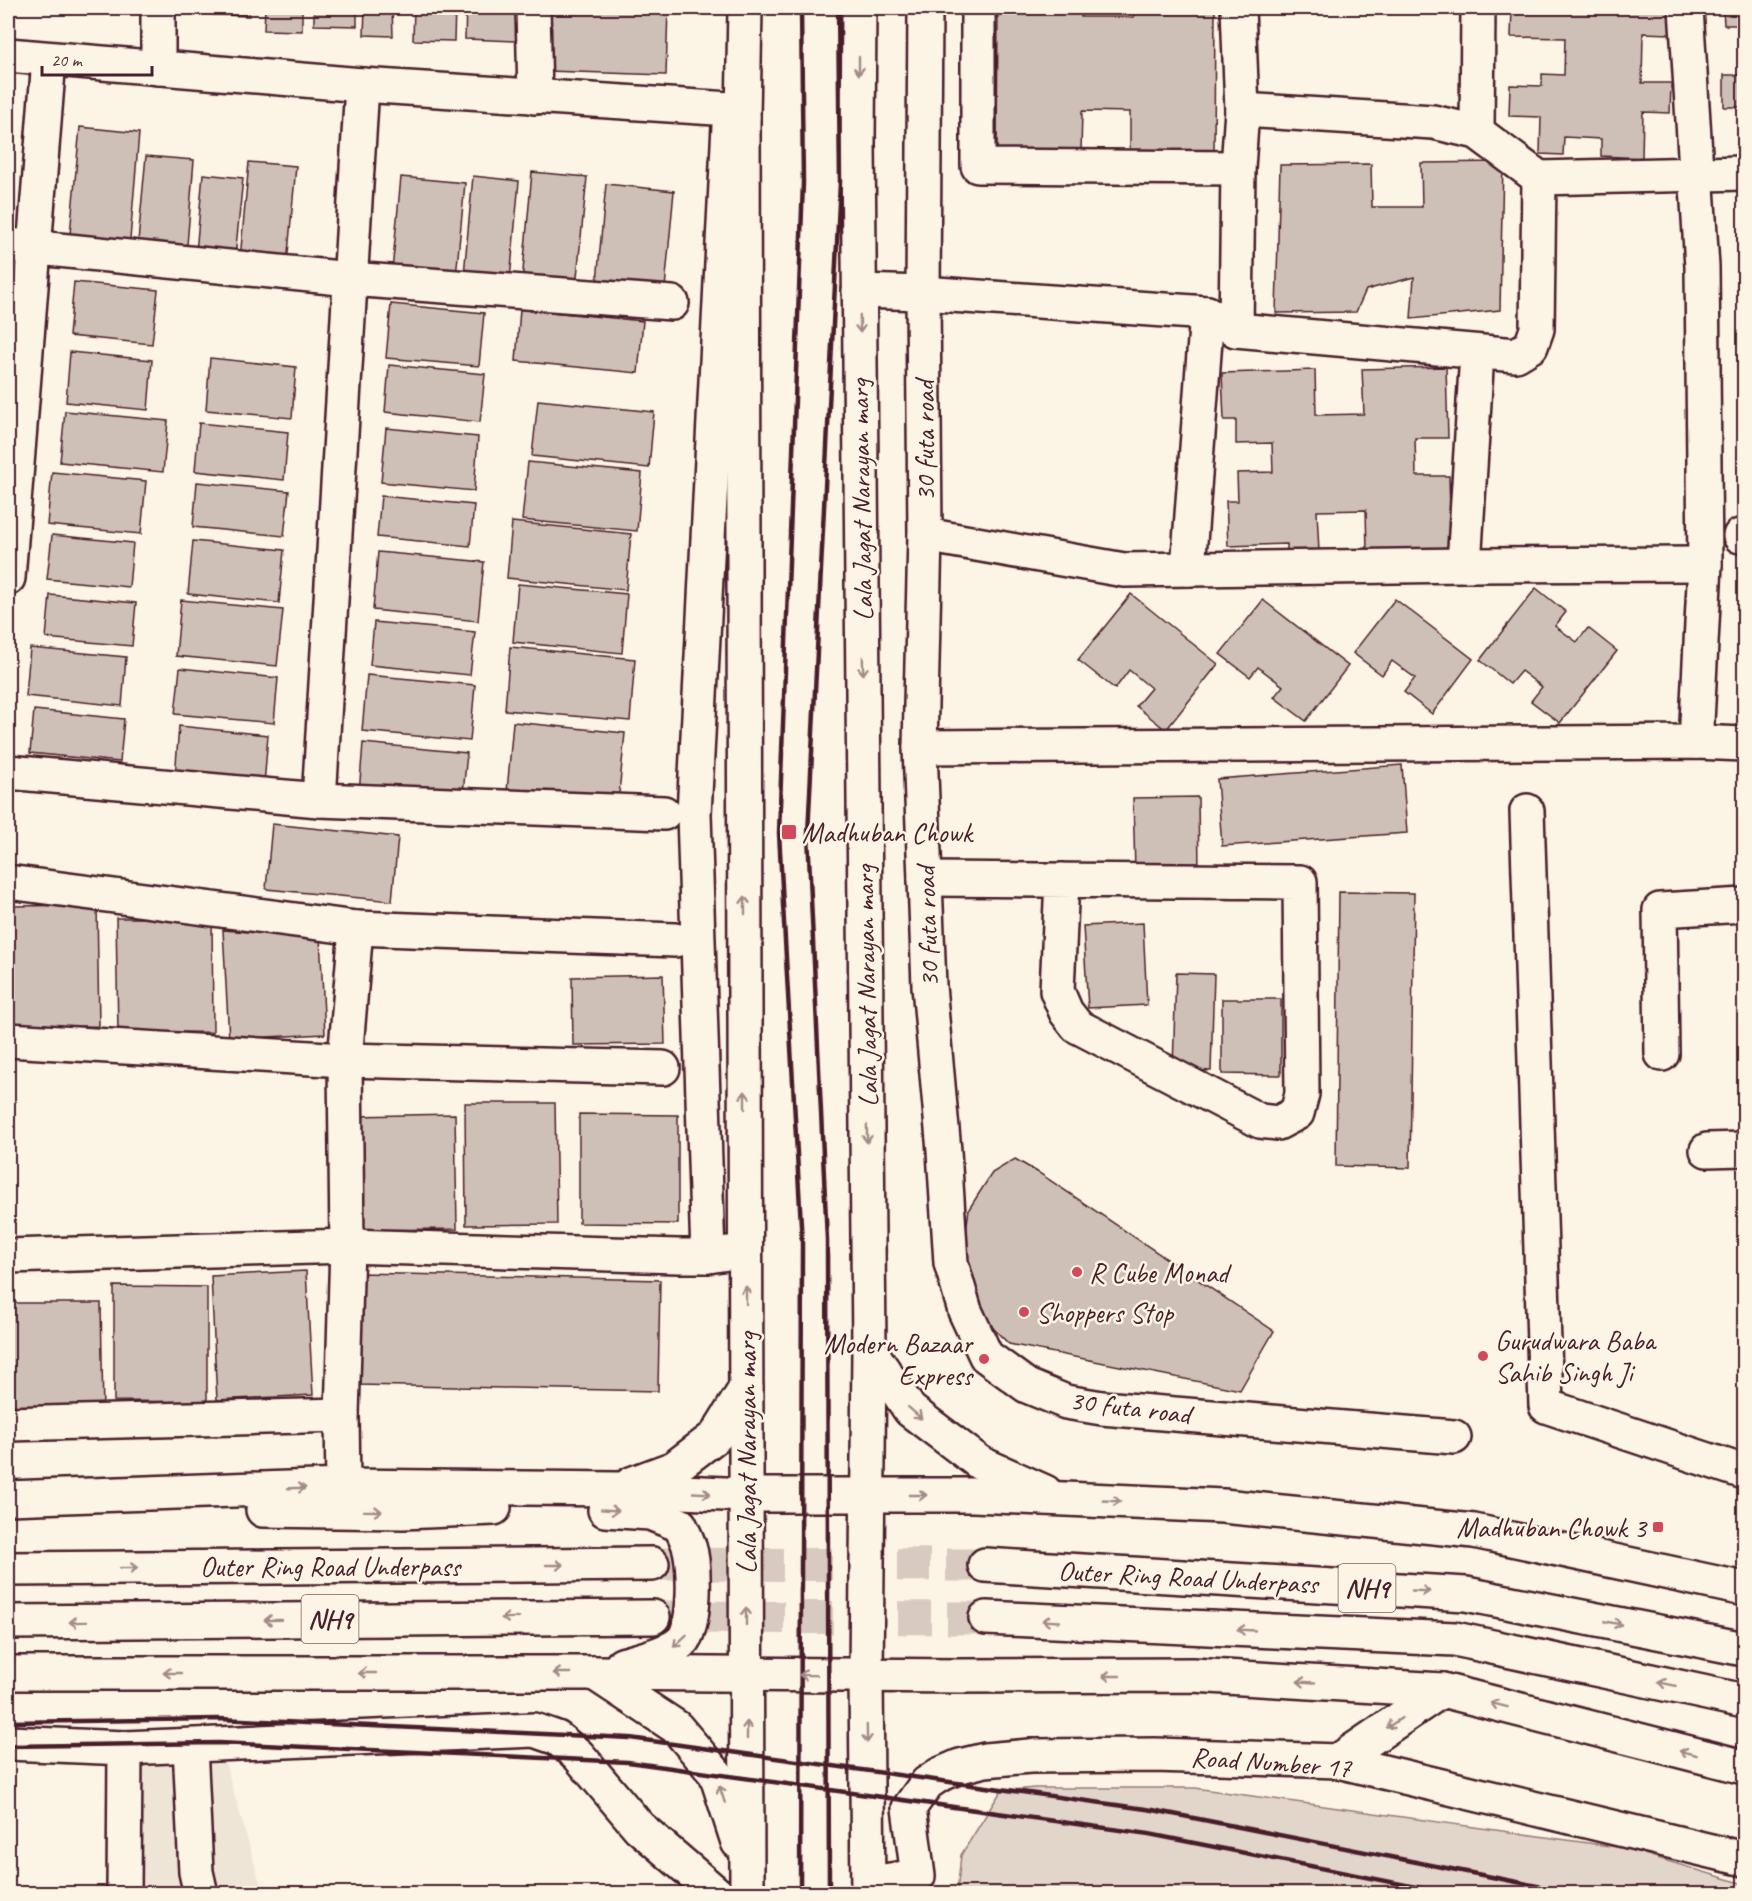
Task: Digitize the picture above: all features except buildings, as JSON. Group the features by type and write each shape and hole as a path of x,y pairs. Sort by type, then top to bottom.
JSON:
{"main road":[{"path":"158,8 158,68"},
{"path":"533,8 535,97"},
{"path":"708,1256 694,814 736,113 730,8"},
{"name":"Lala Jagat Narayan marg","path":"744,8 736,113 746,1251 747,1882"},
{"name":"Lala Jagat Narayan marg","path":"859,8 859,291 869,1349 866,1676 868,1888"},
{"name":"30 futa road","path":"925,8 924,535 920,747 928,986 944,1151 951,1263 965,1311 986,1356 1027,1386 1066,1402 1102,1408 1454,1437"},
{"path":"978,8 978,166 1238,168"},
{"path":"1236,330 1238,168 1242,110 1238,8"},
{"path":"1477,132 1478,8"},
{"path":"1686,8 1702,267 1705,564 1696,742"},
{"path":"8,55 736,113"},
{"path":"8,578 21,246 49,58"},
{"path":"319,800 362,85"},
{"path":"1242,110 1433,122 1477,132 1539,178 1744,173"},
{"path":"859,291 923,293 1207,313 1236,330 1516,355 1531,346 1537,328 1539,178"},
{"path":"21,246 350,279 672,303"},
{"path":"1188,570 1207,313"},
{"path":"1464,565 1477,353"},
{"path":"924,535 1124,570 1705,564"},
{"path":"920,747 1696,742 1744,744"},
{"path":"8,772 319,800 664,813"},
{"path":"1527,811 1546,1406 1744,1472"},
{"path":"925,879 1062,880 1300,882 1302,1094 1297,1113 1278,1123 1260,1121 1077,1026 1066,1012 1057,991 1062,880"},
{"path":"8,882 356,928 675,940"},
{"path":"1662,1054 1659,909 1744,905"},
{"path":"343,1486 342,1415 347,1246 345,1060 356,928"},
{"path":"8,1040 345,1060 663,1068"},
{"path":"1707,1150 1744,1149"},
{"path":"8,1256 347,1246 708,1256 746,1251"},
{"path":"869,1349 910,1410 980,1462 1059,1499"},
{"path":"618,1488 674,1468 716,1436 746,1388"},
{"path":"8,1424 342,1415"},
{"path":"15,1498 343,1486 618,1488 746,1495 973,1495 1223,1506 1474,1530 1744,1590"},
{"path":"15,1498 118,1512 261,1510 402,1512 554,1506 650,1513 680,1525 690,1548 694,1601 689,1631 683,1641 673,1648 594,1673"},
{"name":"Outer Ring Road Underpass","path":"8,1569 652,1564"},
{"name":"Outer Ring Road Underpass","path":"985,1565 1466,1594 1744,1649"},
{"name":"Outer Ring Road Underpass","path":"8,1622 653,1617"},
{"name":"Outer Ring Road Underpass","path":"986,1618 1455,1639 1744,1701"},
{"path":"8,1673 1193,1675 1442,1690 1744,1767"},
{"path":"594,1673 676,1727 716,1774 747,1882"},
{"path":"1338,1761 1442,1690"},
{"path":"8,1743 125,1748 534,1730 557,1738 578,1755 639,1827 717,1893"},
{"path":"190,1746 196,1872 201,1893"},
{"path":"124,1893 125,1748"},
{"name":"Road Number 17","path":"868,1888 921,1885 909,1808 927,1783 960,1766 985,1760 1030,1756 1155,1755 1338,1761 1744,1859"}],"shaded area":[{"path":"134,1755 225,1762 263,1893 133,1894"},
{"path":"1035,1788 1195,1788 1624,1848 1744,1884 1744,1893 957,1893 961,1855 1001,1791"}],"tunnel":[{"path":"652,1564 985,1565"},
{"path":"653,1617 986,1618"}],"railway":[{"path":"800,1894 802,1243 779,833 803,182 801,8"},
{"path":"829,1894 827,1240 808,834 840,182 838,8"},
{"path":"8,1722 219,1719 630,1738 1153,1810 1578,1894"},
{"path":"8,1746 219,1743 628,1762 1149,1834 1451,1894"}],"place":[{"name":"Madhuban Chowk","path":"789,832"},
{"name":"R Cube Monad","path":"1077,1272"},
{"name":"Shoppers Stop","path":"1024,1312"},
{"name":"Gurudwara Baba Sahib Singh Ji","path":"1483,1356"},
{"name":"Modern Bazaar Express","path":"984,1359"},
{"name":"Madhuban Chowk 3","path":"1658,1527"}]}
